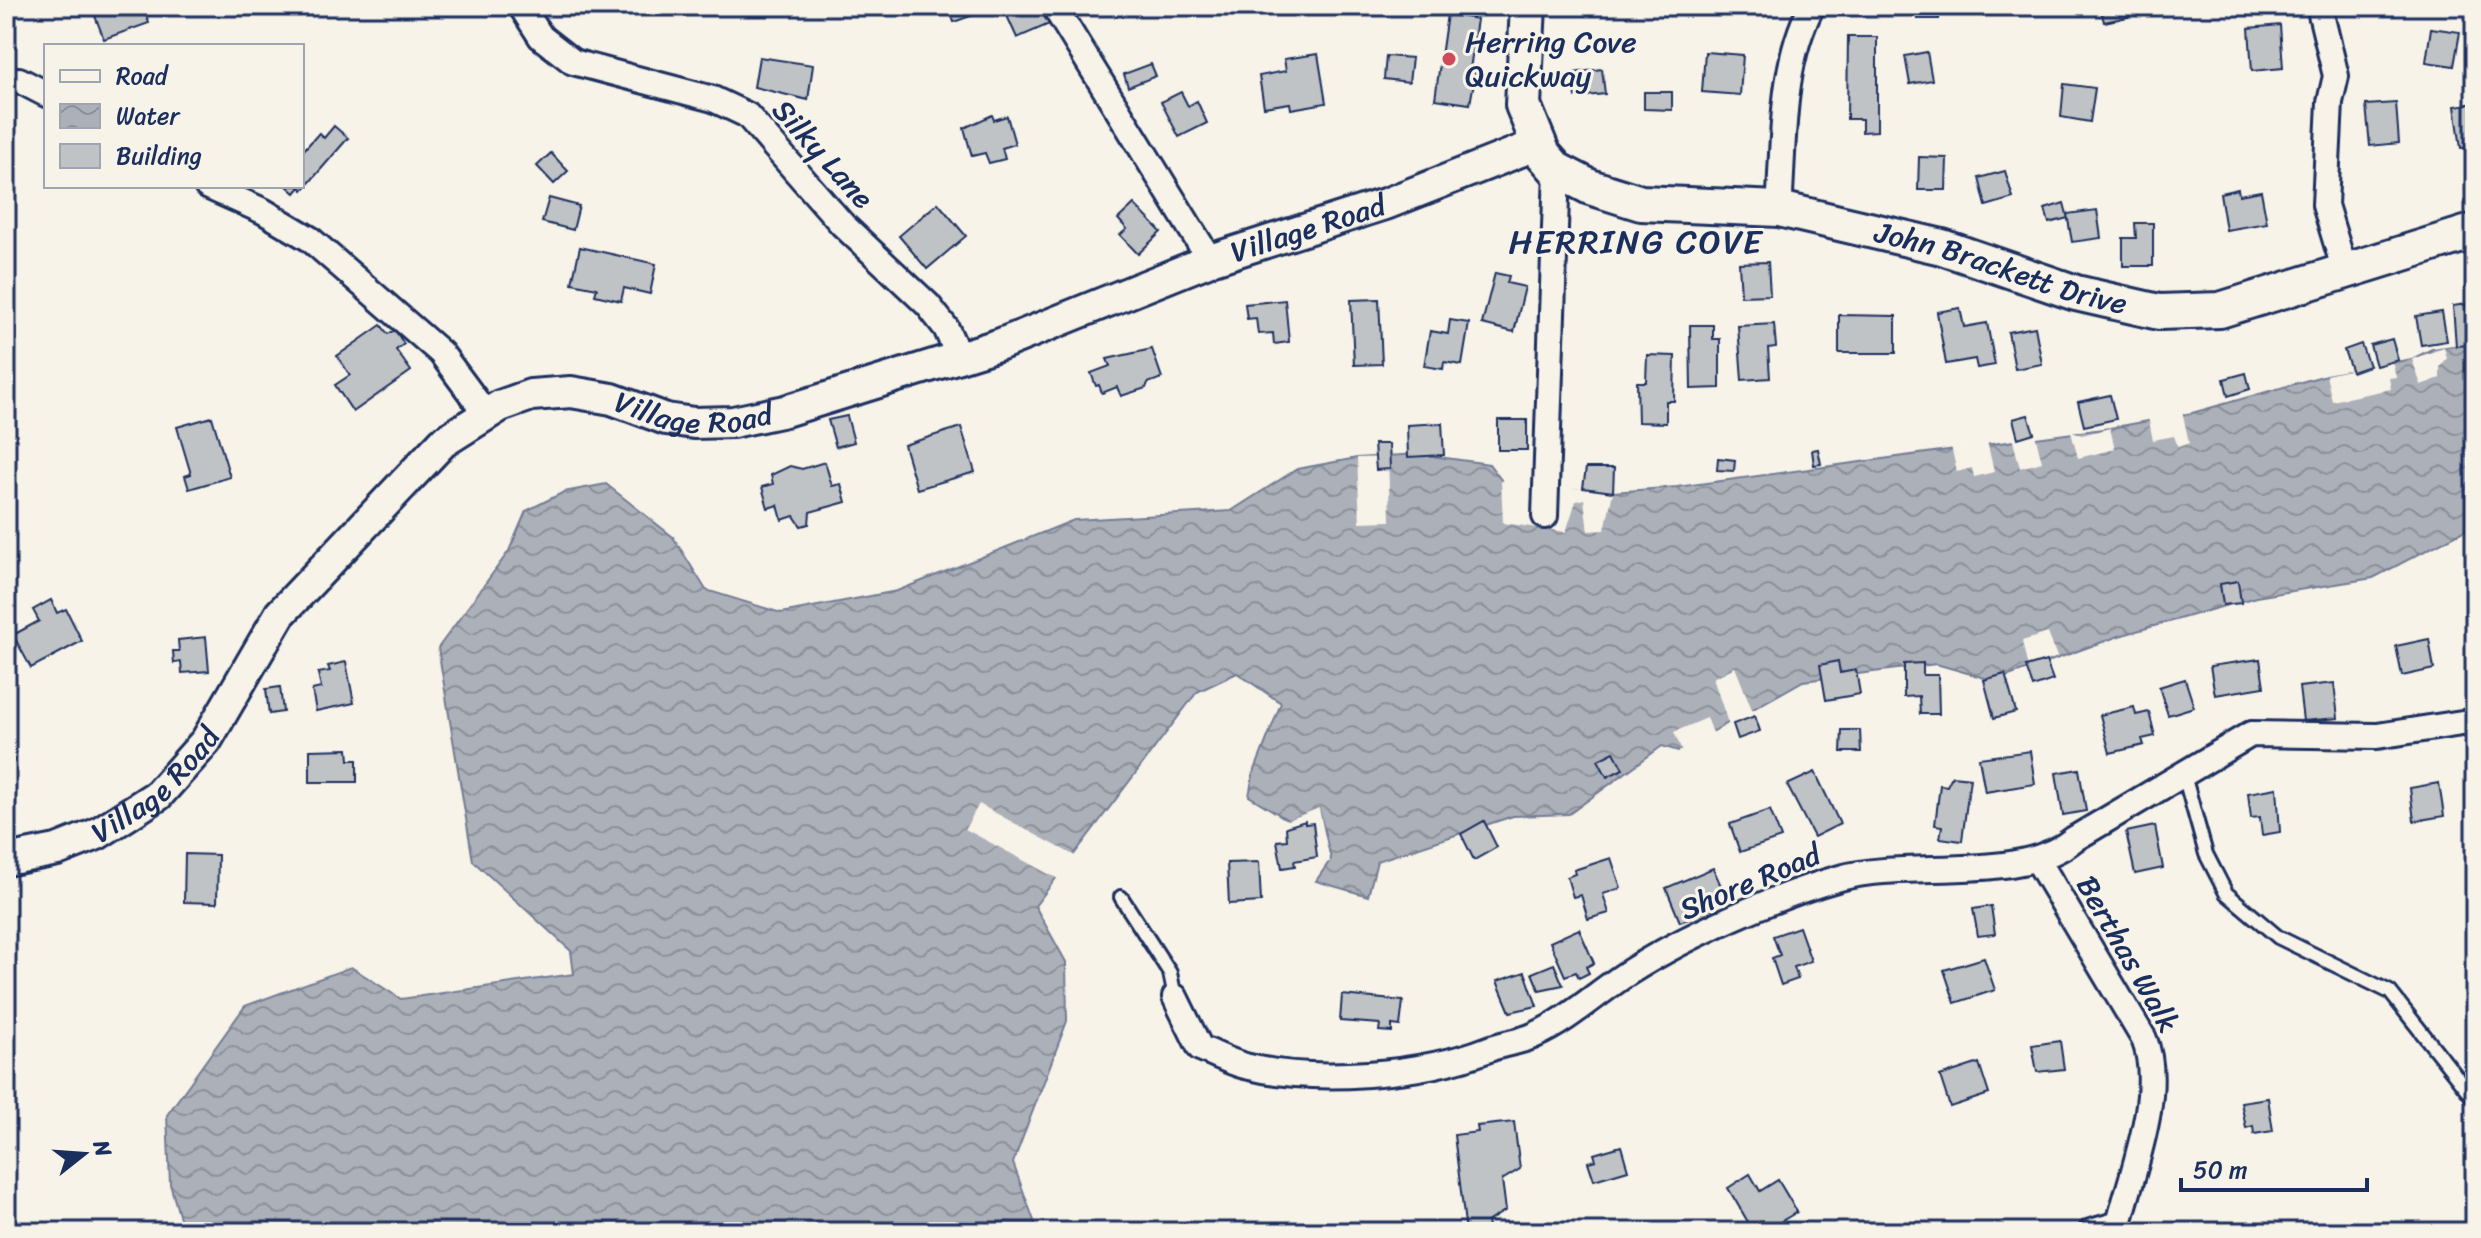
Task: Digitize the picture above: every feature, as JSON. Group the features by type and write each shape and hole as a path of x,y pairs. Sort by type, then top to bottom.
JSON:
{"main road":[{"path":"1528,6 1523,105 1548,157"},
{"name":"John Brackett Drive","path":"1548,157 1590,187 1641,203 1779,209 1942,247 2076,293 2139,310 2220,310 2475,231"}],"street":[{"name":"Silky Lane","path":"521,6 541,37 573,62 713,99 747,115 842,224 928,305 946,328 959,357"},
{"path":"1054,6 1210,260"},
{"path":"1779,209 1789,86 1802,24 1812,6"},
{"path":"2319,6 2336,76 2330,102 2325,205 2341,258 2348,268"},
{"path":"19,80 44,93"},
{"name":"Village Road","path":"6,860 57,850 97,834 158,795 206,741 280,614 431,453 486,414 531,395 571,392 612,399 666,419 733,422 827,399 1001,344 1210,260 1388,203 1548,157"},
{"path":"1545,516 1548,157"},
{"path":"211,188 263,211 310,239 441,353 486,414"},
{"name":"Shore Road","path":"1175,997 1200,1048 1244,1066 1344,1076 1424,1068 1472,1058 1535,1035 1634,969 1798,891 1877,869 1931,871 2037,859 2059,852 2074,839 2184,775 2219,750 2234,747 2251,734 2377,736 2475,721"},
{"name":"Berthas Walk","path":"2037,859 2144,1039 2151,1058 2149,1098 2120,1228 2091,1232"}],"lane":[{"path":"2184,775 2206,854 2226,893 2278,937 2390,992 2475,1100"},
{"path":"1121,897 1170,973 1175,997"}],"water":[{"path":"2475,343 2475,525 2373,578 2256,597 2119,636 1995,681 1936,664 1803,681 1678,751 1662,746 1569,814 1513,816 1377,861 1368,896 1316,881 1331,859 1319,809 1288,820 1249,796 1253,775 1281,703 1237,673 1197,692 1035,906 1066,962 1067,1021 1013,1163 1038,1232 184,1232 170,1184 167,1115 245,1006 351,967 401,999 574,974 571,951 473,861 438,648 509,551 526,511 564,492 606,484 673,537 706,590 781,613 897,591 1074,520 1231,511 1297,469 1357,458 1417,454 1489,464 1505,485 1613,492 1677,487 2110,428 2192,413 2326,375 2412,359 2432,349"}],"pier":[{"path":"2444,348 2447,358 2440,367 2440,378 2421,385 2412,359"},
{"path":"2392,361 2396,377 2389,378 2391,389 2332,401 2326,375"},
{"path":"2182,410 2189,443 2178,447 2174,436 2153,440 2148,417"},
{"path":"2110,428 2115,449 2078,458 2071,432 2082,435"},
{"path":"2035,434 2042,462 2020,468 2012,437"},
{"path":"1987,441 1994,472 1974,477 1972,468 1957,472 1951,446"},
{"path":"1388,457 1390,521 1360,522 1357,458"},
{"path":"1501,481 1613,492 1605,530 1588,531 1584,499 1576,501 1566,532 1503,523"},
{"path":"2048,633 2057,657 2047,661 2048,666 2029,673 2022,641"},
{"path":"1735,667 1753,712 1729,726 1713,678"},
{"path":"1707,718 1714,735 1683,753 1674,732"},
{"path":"979,804 1077,857 1060,880 965,829"},
{"path":"1319,808 1330,862 1324,863 1327,858 1316,814 1288,824 1274,816 1288,820"}],"building":[{"path":"143,6 149,23 104,39 92,8"},
{"path":"948,6 994,6 995,7 954,22"},
{"path":"1012,6 1047,6 1054,22 1017,38 1004,9"},
{"path":"1909,6 1971,6 1971,9 1939,9 1939,19 1917,19 1918,8"},
{"path":"2100,6 2126,6 2128,17 2104,22"},
{"path":"1447,14 1477,19 1470,70 1476,71 1470,104 1435,99"},
{"path":"2280,25 2283,68 2252,71 2249,28"},
{"path":"2431,28 2460,32 2454,66 2426,62"},
{"path":"1848,37 1877,37 1877,131 1862,132 1862,119 1847,119"},
{"path":"1705,52 1743,55 1740,95 1702,92"},
{"path":"1927,52 1932,80 1910,84 1905,56"},
{"path":"1318,54 1326,103 1291,109 1290,103 1264,107 1259,76 1286,71 1284,59"},
{"path":"1386,56 1412,58 1409,82 1384,79"},
{"path":"759,57 813,65 808,100 754,87"},
{"path":"1151,64 1156,76 1128,87 1124,74"},
{"path":"1602,69 1605,94 1576,97 1573,73"},
{"path":"2064,84 2095,88 2090,122 2061,117"},
{"path":"1181,92 1188,106 1197,101 1207,123 1179,137 1161,102"},
{"path":"1644,92 1672,92 1672,110 1644,109"},
{"path":"2396,103 2399,143 2370,146 2366,105"},
{"path":"2475,103 2475,147 2461,148 2455,106"},
{"path":"992,115 994,120 1007,116 1015,144 1002,148 1005,159 989,163 985,153 972,156 964,128"},
{"path":"334,126 348,138 303,190 304,150 319,133 324,138"},
{"path":"551,153 568,171 554,184 537,166"},
{"path":"1919,157 1947,158 1946,190 1918,190"},
{"path":"2005,171 2013,198 1986,206 1979,178"},
{"path":"2238,189 2239,195 2261,191 2267,223 2226,230 2220,193"},
{"path":"549,198 579,206 573,230 542,222"},
{"path":"938,203 966,236 927,269 899,236"},
{"path":"2064,203 2068,218 2049,223 2045,209"},
{"path":"1134,204 1161,232 1138,254 1120,235 1127,229 1118,219"},
{"path":"2097,210 2101,238 2072,242 2067,214"},
{"path":"2135,223 2153,223 2153,266 2123,266 2123,238 2136,238"},
{"path":"580,247 656,264 650,294 624,288 621,301 595,295 597,288 572,283"},
{"path":"1768,262 1770,295 1741,296 1739,263"},
{"path":"1495,273 1509,276 1507,283 1525,287 1514,332 1482,324"},
{"path":"1379,299 1382,364 1354,365 1351,300"},
{"path":"1285,300 1289,342 1274,344 1273,333 1258,334 1256,318 1247,319 1245,304"},
{"path":"2466,304 2470,345 2456,346 2453,306"},
{"path":"1960,308 1964,327 1987,323 1995,365 1977,368 1975,359 1946,364 1937,312"},
{"path":"2442,312 2447,341 2421,345 2416,316"},
{"path":"1839,315 1896,316 1896,353 1839,353"},
{"path":"1450,320 1469,323 1462,365 1444,362 1443,369 1424,366 1430,331 1448,334"},
{"path":"1774,324 1776,347 1768,348 1770,378 1742,380 1738,326"},
{"path":"381,325 388,334 395,330 404,344 396,350 411,371 353,412 335,385 350,375 337,356"},
{"path":"1690,325 1713,325 1713,339 1720,339 1720,388 1691,389"},
{"path":"2035,327 2042,364 2015,369 2008,332"},
{"path":"2392,339 2398,360 2376,366 2370,345"},
{"path":"2361,344 2369,366 2352,372 2344,350"},
{"path":"1152,349 1162,378 1148,383 1146,388 1121,396 1117,387 1102,393 1099,385 1096,386 1091,373 1110,366 1107,359"},
{"path":"1647,355 1675,356 1674,401 1666,401 1666,423 1638,422 1637,382 1646,382"},
{"path":"2246,373 2250,389 2228,396 2224,379"},
{"path":"2110,395 2116,419 2084,426 2078,402"},
{"path":"2028,415 2034,433 2018,438 2013,419"},
{"path":"847,416 854,442 836,447 828,420"},
{"path":"212,417 230,477 189,489 185,476 191,474 177,427"},
{"path":"1498,420 1527,420 1527,450 1498,450"},
{"path":"1442,423 1444,455 1408,457 1407,425"},
{"path":"961,427 975,472 917,489 904,445"},
{"path":"1374,444 1389,444 1390,469 1376,470"},
{"path":"1818,449 1821,464 1814,465 1812,450"},
{"path":"1718,458 1735,460 1734,471 1717,470"},
{"path":"825,462 832,486 841,484 846,502 810,512 809,524 801,526 794,516 782,520 778,505 768,508 762,487 773,484 771,475 790,466 802,469"},
{"path":"1586,468 1614,468 1613,492 1583,488"},
{"path":"2238,581 2241,603 2223,605 2220,584"},
{"path":"51,600 57,613 66,609 82,641 31,668 13,635 39,621 33,610"},
{"path":"206,637 209,671 182,673 181,662 174,663 173,651 179,651 178,640"},
{"path":"2429,639 2434,669 2402,676 2396,646"},
{"path":"2260,659 2264,687 2215,695 2210,666"},
{"path":"1838,661 1840,673 1856,670 1860,694 1826,700 1820,665"},
{"path":"2046,661 2053,680 2033,687 2026,667"},
{"path":"346,662 354,703 316,711 312,690 321,688 318,673 330,671 328,666"},
{"path":"1923,663 1923,675 1938,675 1939,714 1920,714 1919,696 1904,697 1904,664"},
{"path":"2005,674 2016,712 1994,718 1984,680"},
{"path":"2185,679 2194,707 2168,715 2159,687"},
{"path":"2334,683 2338,718 2303,721 2299,687"},
{"path":"280,687 283,712 269,714 266,689"},
{"path":"2134,707 2136,715 2149,712 2155,736 2142,739 2144,745 2110,753 2100,715"},
{"path":"1755,716 1760,731 1738,739 1733,724"},
{"path":"1842,730 1860,730 1861,752 1841,752"},
{"path":"348,749 349,760 357,760 357,782 310,782 310,750"},
{"path":"2030,751 2035,784 1985,792 1979,758"},
{"path":"1614,752 1623,769 1607,777 1598,760"},
{"path":"6,753 15,760 6,772"},
{"path":"2079,769 2086,811 2063,815 2056,773"},
{"path":"1815,772 1840,824 1814,837 1787,785"},
{"path":"2475,772 2475,810 2474,810 2468,773"},
{"path":"1952,776 1970,778 1962,841 1940,838 1942,826 1935,825 1940,785 1947,786"},
{"path":"2439,783 2444,816 2414,821 2410,788"},
{"path":"2277,788 2280,832 2262,835 2260,817 2251,818 2248,793"},
{"path":"1770,810 1781,838 1740,852 1730,824"},
{"path":"1305,821 1305,824 1313,823 1317,857 1294,861 1295,866 1282,868 1277,841 1287,840 1286,827"},
{"path":"1484,821 1497,847 1474,860 1461,834"},
{"path":"2155,826 2163,868 2135,874 2126,832"},
{"path":"185,854 218,855 217,903 184,902"},
{"path":"1611,858 1621,888 1603,894 1609,913 1588,919 1581,895 1573,897 1567,877 1575,874 1574,870"},
{"path":"1259,862 1261,902 1229,904 1227,863"},
{"path":"1713,868 1725,895 1709,901 1714,911 1709,912 1711,918 1693,925 1691,918 1680,922 1666,888"},
{"path":"1991,906 1995,934 1978,936 1973,909"},
{"path":"1799,927 1811,961 1794,967 1798,979 1781,985 1772,958 1780,955 1773,936"},
{"path":"1579,929 1594,963 1586,967 1589,973 1579,978 1576,972 1565,976 1550,942"},
{"path":"1984,958 1995,990 1955,1003 1944,970"},
{"path":"1554,964 1563,985 1539,990 1532,973"},
{"path":"1525,972 1537,1006 1510,1012 1497,981"},
{"path":"1342,995 1403,1001 1400,1026 1392,1025 1392,1032 1379,1031 1380,1024 1340,1021"},
{"path":"2060,1041 2064,1069 2037,1072 2032,1045"},
{"path":"1979,1063 1989,1094 1950,1107 1940,1076"},
{"path":"2268,1098 2273,1131 2254,1134 2253,1126 2246,1128 2241,1102"},
{"path":"1514,1122 1520,1169 1502,1180 1506,1210 1487,1222 1489,1232 1466,1232 1454,1135 1478,1132 1477,1126"},
{"path":"1621,1146 1628,1170 1594,1180 1588,1162 1596,1160 1594,1154"},
{"path":"1750,1174 1760,1191 1778,1180 1797,1212 1768,1229 1762,1220 1751,1227 1728,1188"},
{"path":"2150,1224 2152,1232 2129,1232 2128,1229"}],"place":[{"name":"Herring Cove Quickway","path":"1449,59"}],"district":[{"name":"HERRING COVE","path":"1636,242"}]}
